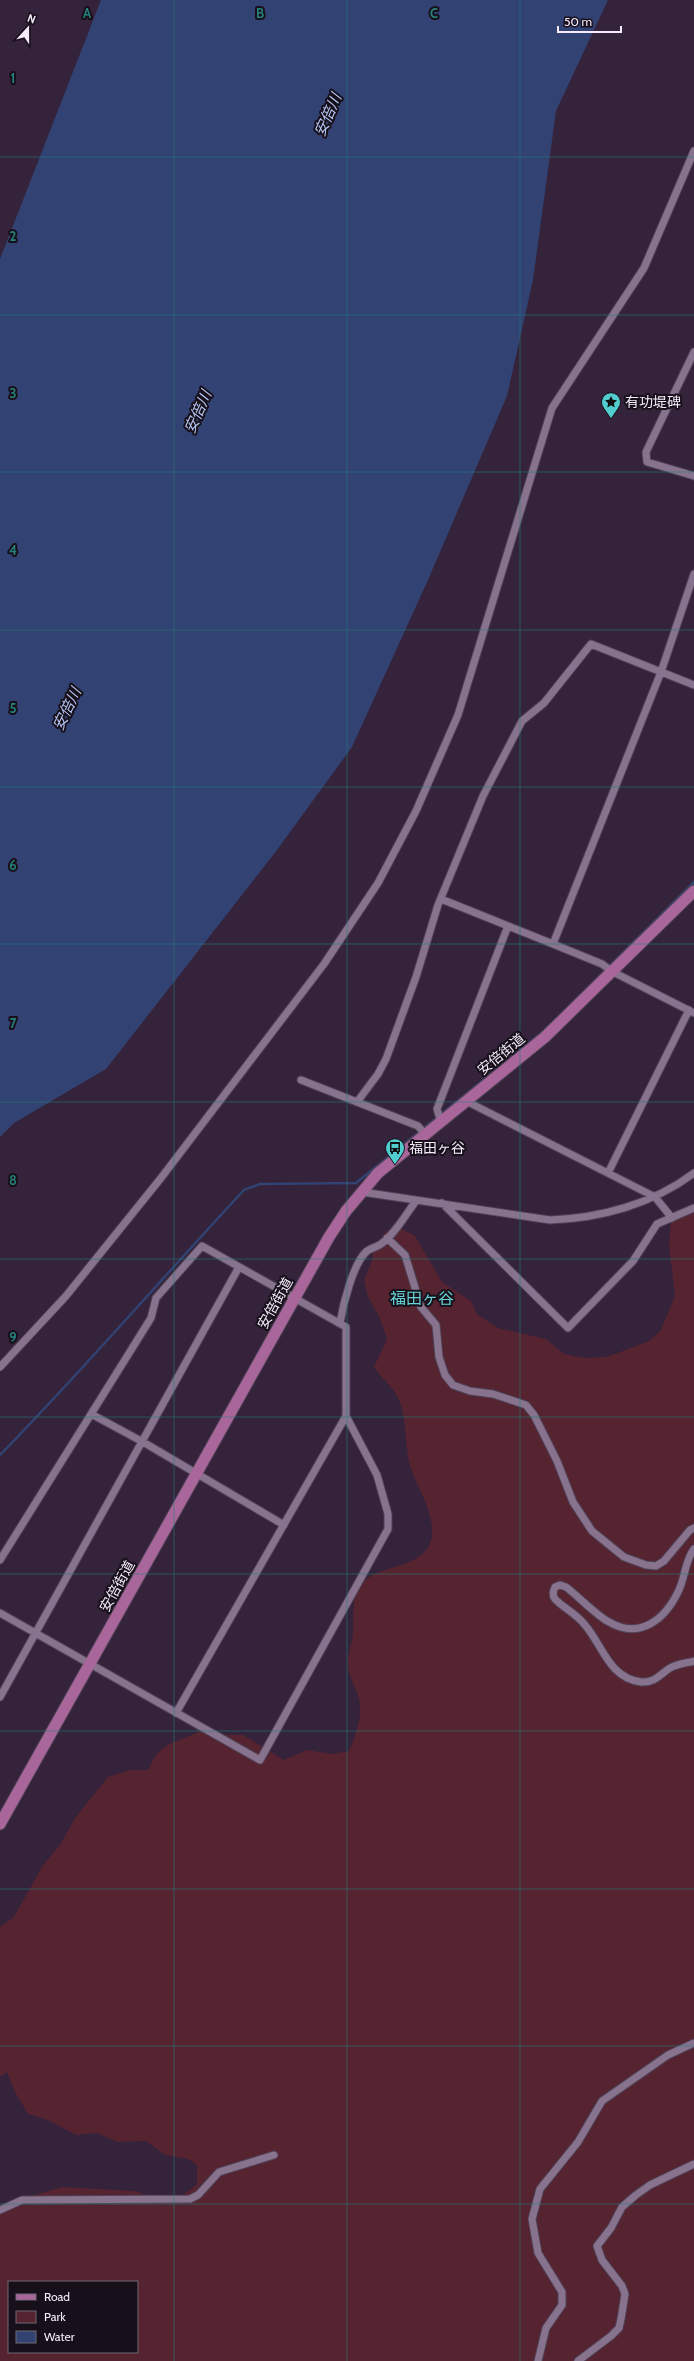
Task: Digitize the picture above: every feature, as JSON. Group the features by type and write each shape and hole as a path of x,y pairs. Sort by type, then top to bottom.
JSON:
{"main road":[{"name":"安倍街道","path":"0,1824 329,1237 346,1211 378,1173 545,1037 694,891"}],"street":[{"path":"0,1367 66,1296 161,1178 324,964 378,883 416,811 458,715 552,408 644,268 694,151"},
{"path":"694,352 646,452 647,462 694,476"},
{"path":"553,944 661,672 694,574"},
{"path":"357,1102 378,1074 386,1059 416,977 441,899 483,796 522,722 544,703 591,644 694,685"},
{"path":"441,899 602,964 613,972 691,1011 608,1173"},
{"path":"441,1122 437,1109 508,926"},
{"path":"301,1080 418,1126 425,1134"},
{"path":"466,1101 655,1197 672,1218"},
{"path":"362,1192 416,1201 442,1202 550,1220 601,1214 655,1197 694,1173"},
{"path":"340,1323 345,1296 367,1251 381,1245 416,1201"},
{"path":"442,1202 568,1328 633,1261 657,1224 694,1208"},
{"path":"387,1238 405,1256 421,1307 436,1325 439,1357 445,1375 453,1385 458,1387 470,1391 493,1394 526,1405 534,1415 557,1461 573,1502 592,1531 624,1557 646,1565 656,1566 664,1561 690,1530 694,1528"},
{"path":"0,1560 93,1415 151,1318 156,1298 202,1246 346,1327 346,1416 377,1474 388,1514 388,1529 260,1760 91,1663 0,1613"},
{"path":"0,1697 239,1267"},
{"path":"93,1415 143,1442 284,1525"},
{"path":"176,1713 346,1416"},
{"path":"694,1548 679,1591 670,1606 654,1624 636,1628 620,1626 609,1622 566,1587 560,1585 555,1587 553,1592 555,1598 570,1609 586,1625 609,1663 619,1673 630,1680 643,1682 656,1680 672,1667 694,1660"},
{"path":"538,2361 546,2328 562,2305 562,2292 538,2253 532,2219 540,2188 578,2142 602,2101 668,2055 694,2043"},
{"path":"0,2210 22,2200 190,2199 198,2194 219,2172 231,2167 274,2155"},
{"path":"578,2361 611,2336 619,2328 621,2319 624,2290 602,2260 597,2246 611,2228 622,2207 636,2195 694,2164"}],"green space":[{"path":"694,1213 694,2361 0,2361 0,2205 62,2187 133,2191 152,2196 182,2196 197,2184 197,2165 188,2159 165,2155 146,2141 117,2142 97,2133 76,2135 48,2120 28,2114 14,2090 7,2072 0,2077 0,1927 14,1917 43,1865 60,1845 75,1818 108,1777 130,1770 148,1770 157,1754 174,1742 203,1729 221,1735 243,1735 284,1760 307,1750 332,1754 349,1751 356,1732 360,1711 359,1698 348,1666 348,1658 353,1634 355,1597 360,1586 366,1579 384,1570 412,1561 421,1555 429,1546 432,1536 432,1525 425,1501 411,1469 401,1406 394,1391 374,1367 387,1339 379,1316 368,1297 364,1280 372,1261 373,1250 386,1231 400,1228 415,1236 442,1282 471,1301 477,1314 498,1328 546,1339 564,1354 585,1358 607,1357 649,1341 661,1330 675,1296 669,1246 671,1222"}],"water":[{"name":"安倍川","path":"101,0 608,0 556,111 533,280 507,396 428,580 352,747 277,850 106,1069 14,1123 0,1137 0,259"}],"waterway":[{"path":"0,1455 62,1390 244,1190 260,1184 356,1183 545,1030 694,882"}],"place":[{"name":"有功堤碑","path":"611,419"},
{"name":"福田ヶ谷","path":"395,1165"}],"district":[{"name":"福田ヶ谷","path":"422,1298"}]}
